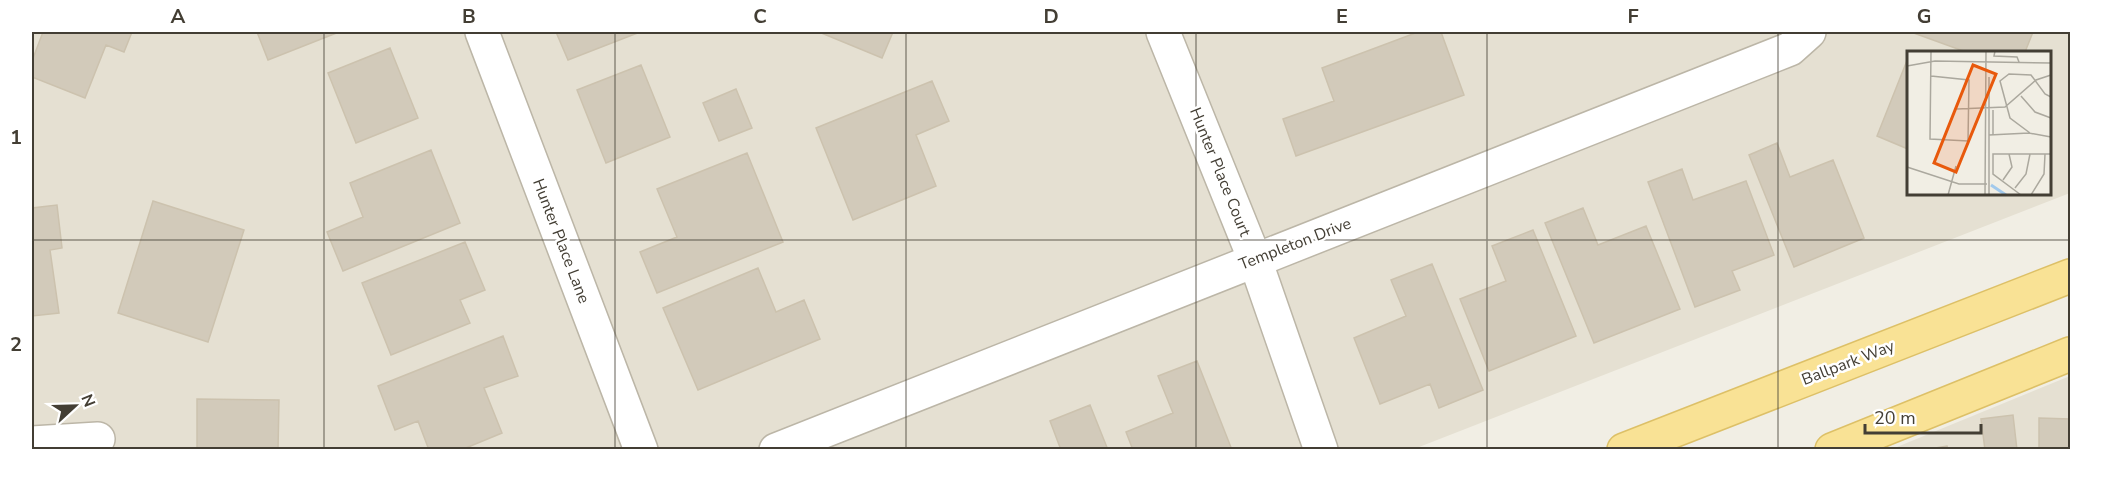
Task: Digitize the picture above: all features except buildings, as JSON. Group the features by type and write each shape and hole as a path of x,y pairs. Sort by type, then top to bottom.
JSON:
{"main road":[{"name":"Ballpark Way","path":"1624,450 2070,276"},
{"path":"1832,450 2070,354"}],"street":[{"name":"Hunter Place Lane","path":"482,32 641,450"},
{"name":"Hunter Place Court","path":"1163,32 1255,260 1321,450"},
{"name":"Templeton Drive","path":"776,450 1790,49 1809,32"},
{"path":"32,443 98,439"}],"shaded area":[{"path":"32,32 2070,32 2070,193 1414,449 32,449"},
{"path":"2070,376 2070,449 1892,449"}]}
